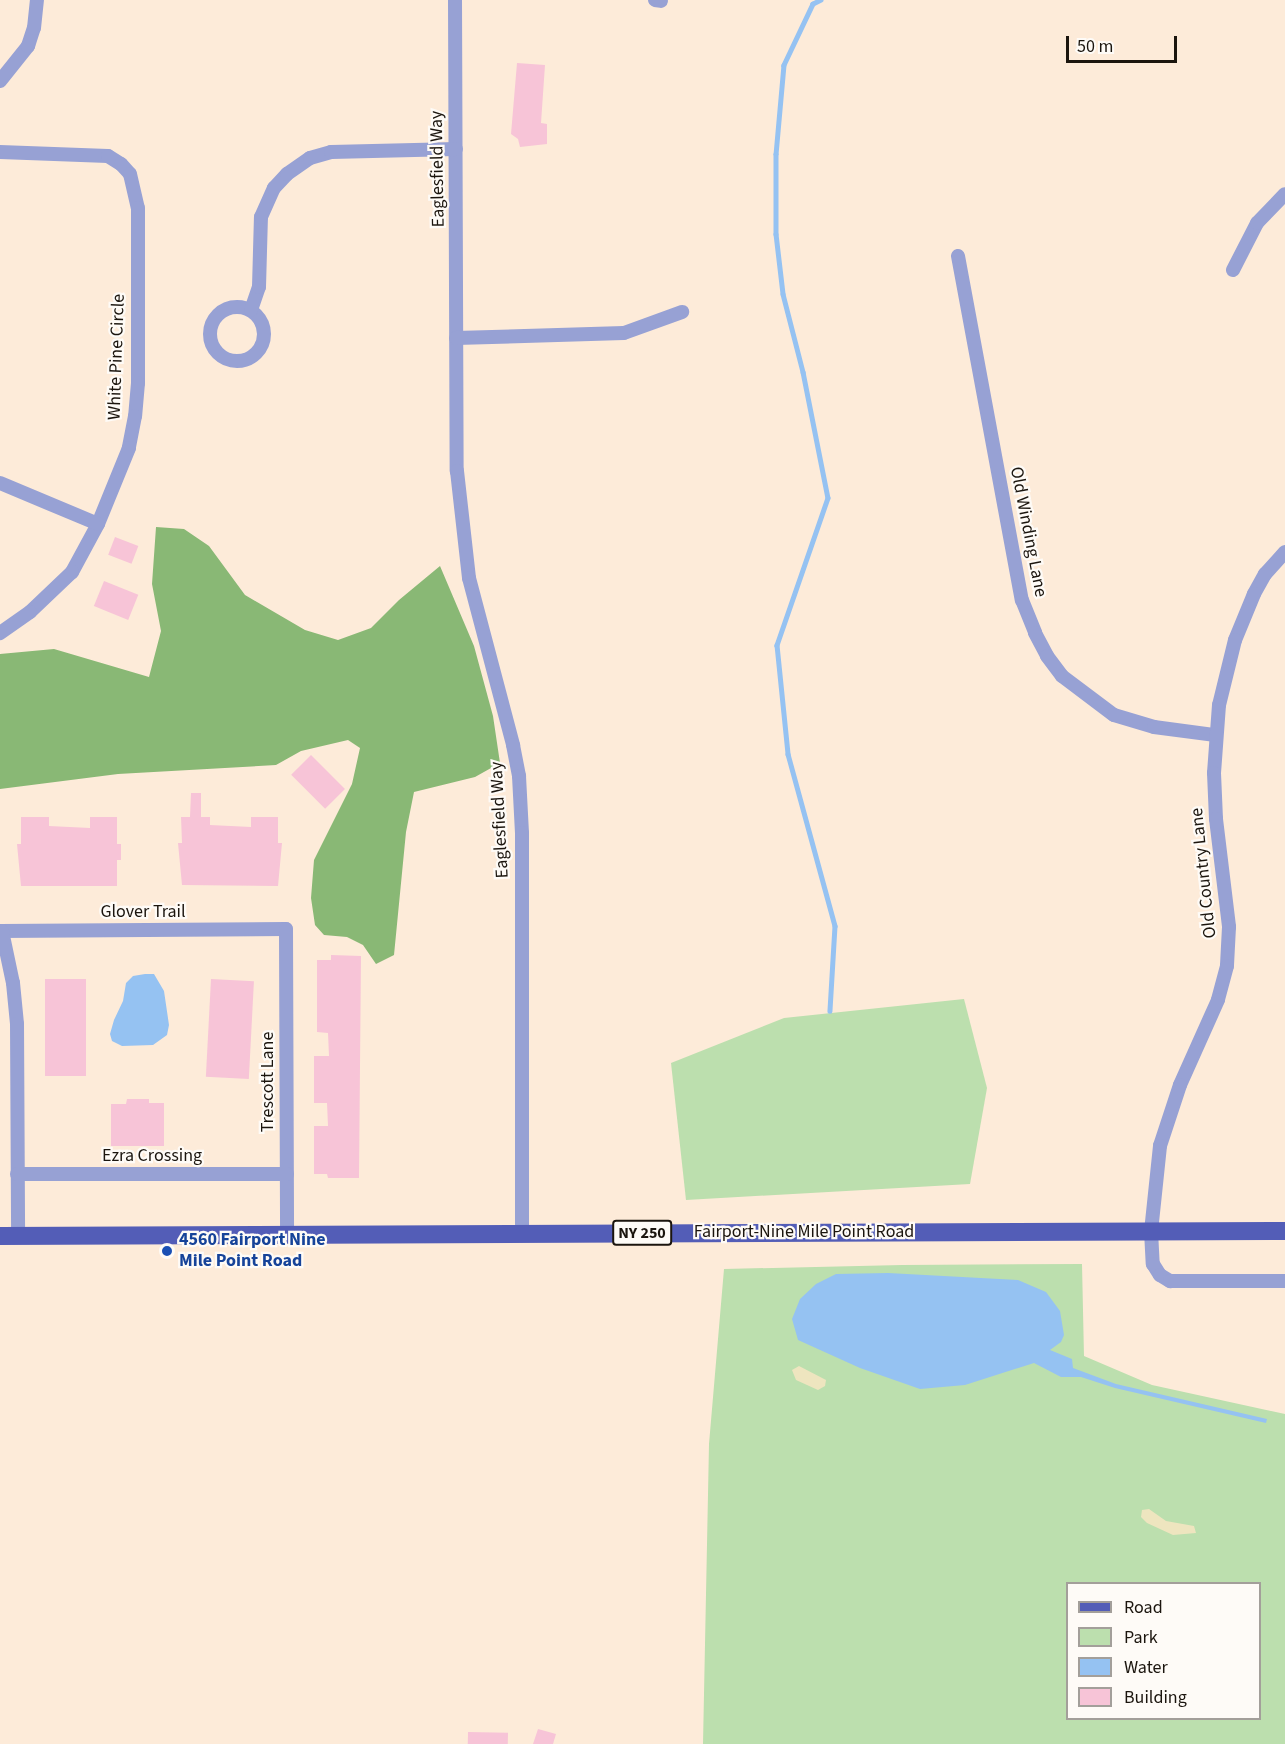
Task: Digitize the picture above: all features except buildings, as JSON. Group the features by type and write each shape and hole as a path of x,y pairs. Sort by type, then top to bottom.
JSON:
{"main road":[{"name":"Fairport-Nine Mile Point Road","path":"9,1236 1285,1231"}],"street":[{"path":"0,81 28,46 34,28 37,0"},
{"name":"Eaglesfield Way","path":"455,0 457,471 460,521 468,578 513,745 519,776 522,833 522,1233"},
{"path":"251,310 259,287 261,217 274,188 286,174 310,158 331,152 456,149"},
{"name":"White Pine Circle","path":"0,152 108,156 121,164 130,174 138,196 138,383 135,417 117,482 86,550 65,579 30,612 0,633"},
{"path":"1233,270 1257,223 1285,194"},
{"name":"Old Winding Lane","path":"958,256 1022,600 1047,657 1079,691 1114,715 1154,727 1215,735"},
{"path":"456,338 624,333 682,312"},
{"path":"0,483 98,524"},
{"name":"Old Country Lane","path":"1285,552 1265,574 1254,594 1235,640 1227,668 1215,735 1216,819 1229,927 1227,966 1218,1000 1172,1106 1160,1146 1151,1231 1153,1264 1160,1275 1170,1281 1285,1281"},
{"name":"Glover Trail","path":"1,931 286,929"},
{"name":"Trescott Lane","path":"286,929 287,1236"},
{"path":"1,931 13,983 17,1024 17,1174 9,1236"},
{"name":"Ezra Crossing","path":"17,1174 287,1174"}],"green space":[{"path":"156,527 184,529 209,546 245,595 305,630 338,640 371,628 399,600 440,566 474,646 493,716 500,763 475,777 414,792 406,832 394,955 376,964 363,945 347,937 324,935 315,925 311,898 314,860 352,784 360,748 348,740 301,751 276,765 118,774 0,789 0,654 54,649 149,677 161,631 152,584"},
{"path":"964,999 987,1088 970,1184 686,1200 671,1063 784,1018"},
{"path":"1082,1264 1084,1356 1152,1385 1285,1414 1285,1744 703,1744 709,1444 724,1269"}],"sand":[{"path":"799,1366 826,1380 825,1386 818,1390 796,1380 792,1370"},
{"path":"1149,1509 1166,1521 1194,1526 1196,1533 1173,1535 1147,1523 1141,1517 1142,1510"}],"water":[{"path":"154,974 164,991 169,1025 167,1035 153,1045 122,1046 112,1041 110,1034 114,1020 123,1001 126,983 133,976"},
{"path":"888,1273 1018,1280 1046,1292 1060,1311 1064,1335 1061,1342 1050,1350 1072,1359 1073,1368 1116,1384 1267,1419 1266,1423 1115,1388 1081,1377 1061,1377 1034,1363 965,1385 920,1389 860,1368 798,1340 792,1319 800,1299 816,1284 836,1274"}],"waterway":[{"path":"821,0 813,4 784,65 776,154 776,234 783,294 803,372 828,498 777,645 788,754 835,926 830,1011"}],"place":[{"name":"4560 Fairport Nine Mile Point Road","path":"167,1251"}]}
